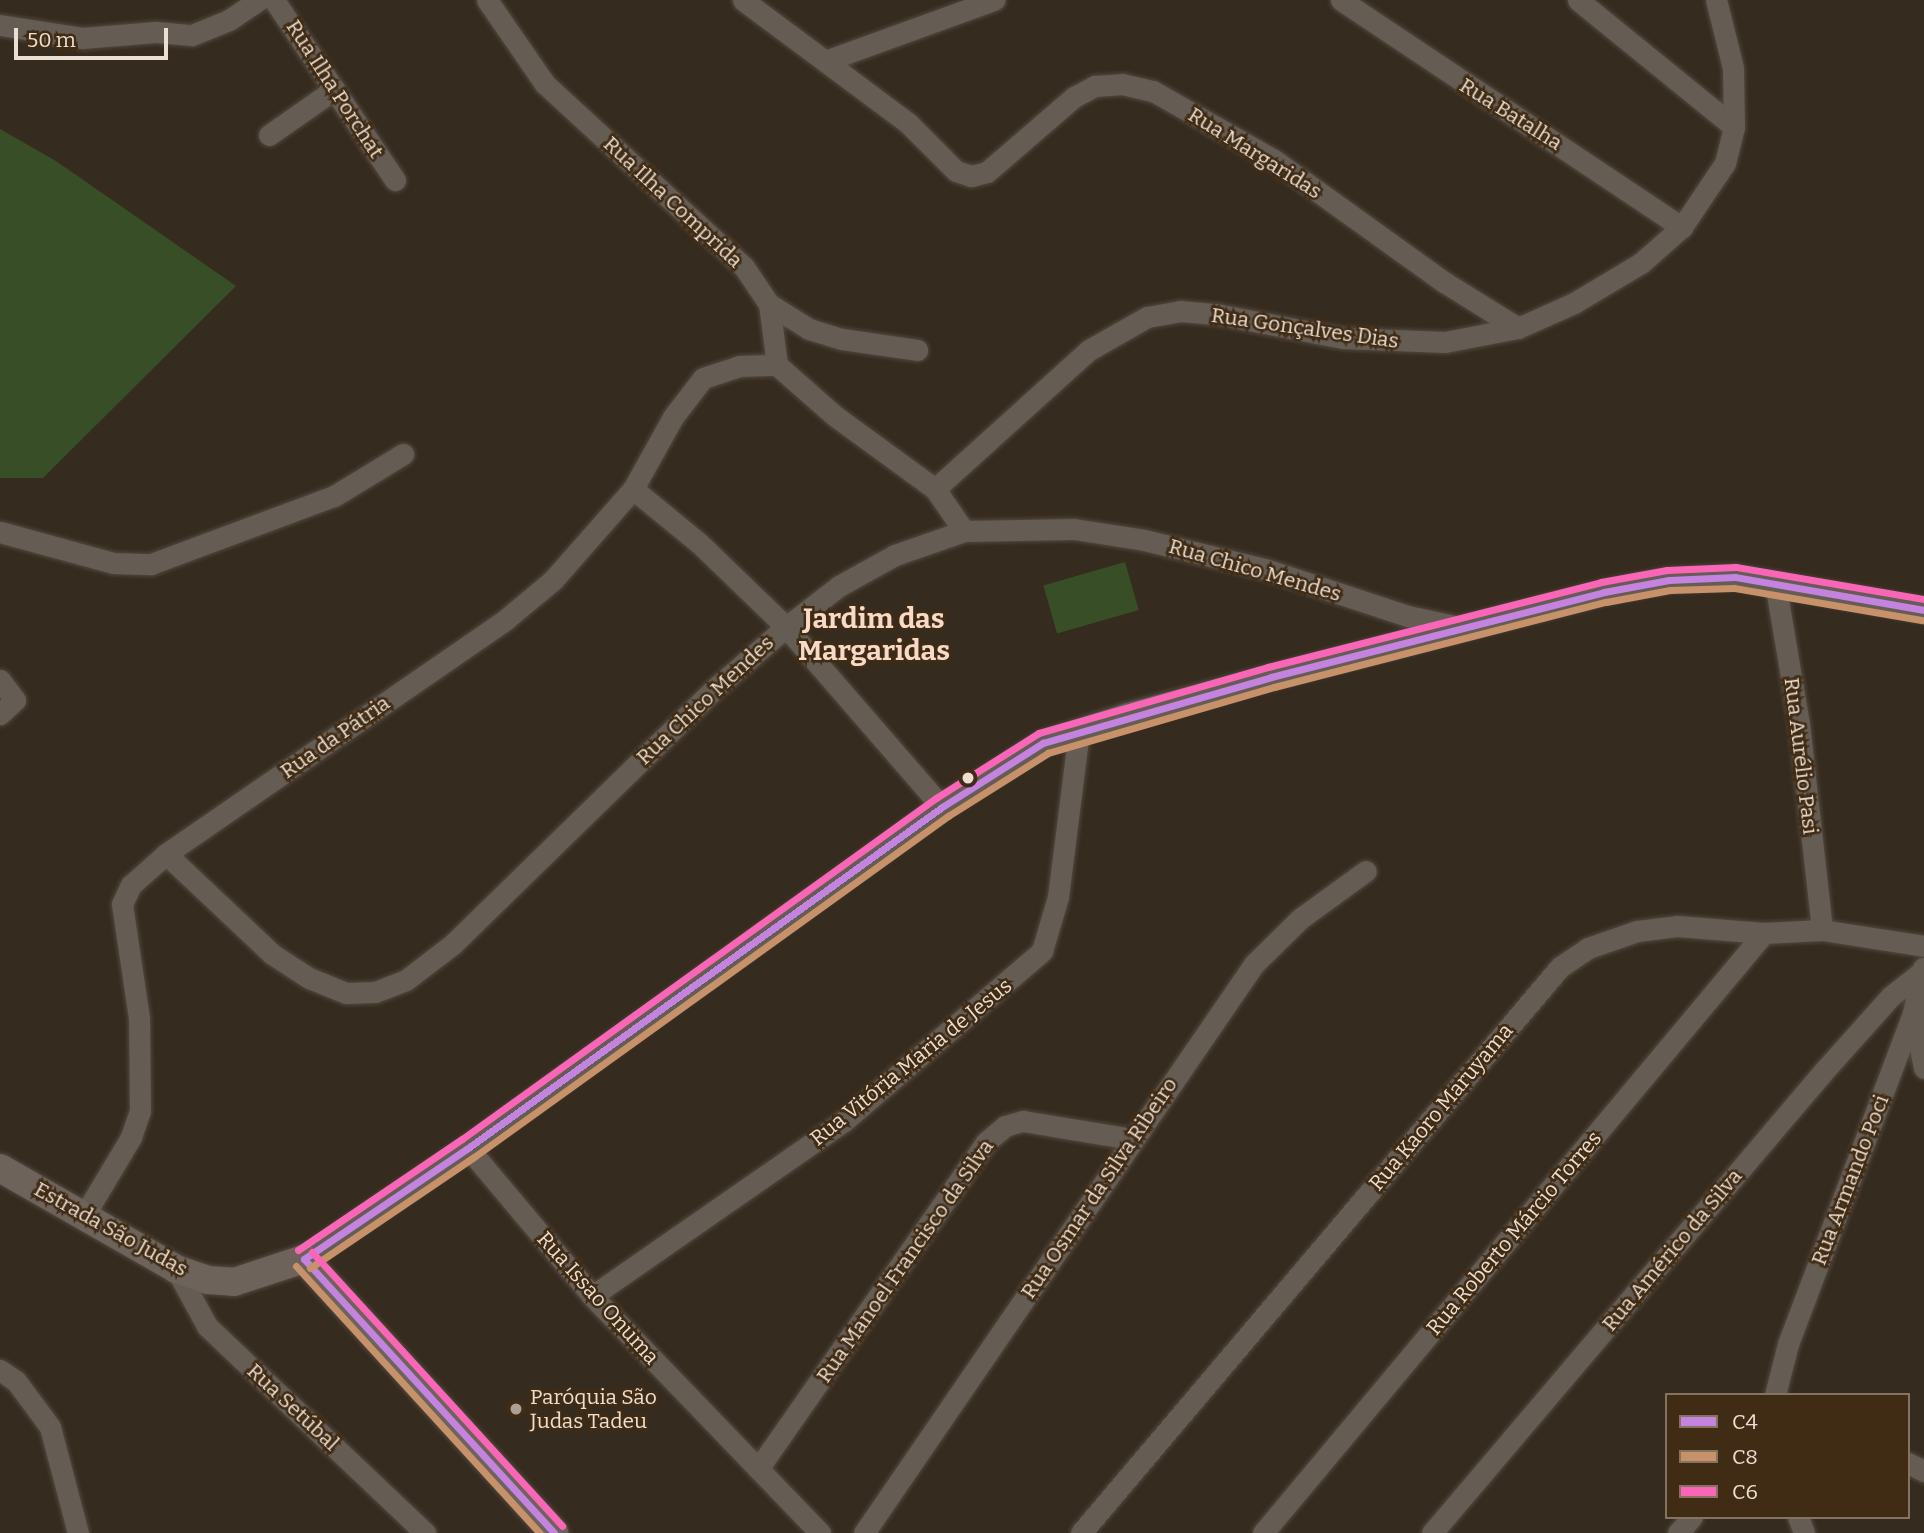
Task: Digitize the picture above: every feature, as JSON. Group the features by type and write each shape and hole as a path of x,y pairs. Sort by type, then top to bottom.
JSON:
{"main road":[{"name":"Estrada São Judas","path":"0,1168 85,1214 176,1269 208,1280 234,1282 304,1259"},
{"path":"304,1259 554,1533"}],"street":[{"path":"0,25 82,38 156,32 192,35 229,20 259,0"},
{"name":"Rua Ilha Porchat","path":"274,0 395,180"},
{"name":"Rua Ilha Comprida","path":"487,0 545,84 744,267 769,304 777,365"},
{"path":"743,0 828,60 994,0"},
{"name":"Rua Batalha","path":"1341,0 1682,227"},
{"path":"1578,0 1734,127"},
{"name":"Rua Gonçalves Dias","path":"935,489 1089,350 1120,328 1147,317 1180,312 1216,314 1343,338 1399,344 1487,337 1518,328 1597,290 1640,262 1682,227 1725,163 1734,127 1733,68 1716,0"},
{"name":"Rua Margaridas","path":"828,60 908,123 956,171 971,176 987,172 1074,97 1095,86 1122,84 1153,91 1273,160 1444,282 1518,328"},
{"path":"269,135 335,89"},
{"path":"769,304 809,328 842,339 918,350"},
{"path":"777,365 835,416 935,489 964,531"},
{"name":"Rua da Pátria","path":"85,1214 131,1137 140,1111 139,1018 122,904 131,885 166,854 505,620 553,580 633,489 673,417 703,378 738,366 777,365"},
{"path":"0,532 113,562 151,564 334,496 403,454"},
{"path":"633,489 699,544 786,627 942,807"},
{"name":"Rua Chico Mendes","path":"166,854 272,954 309,978 346,993 375,992 406,979 453,944 712,691 786,627 839,586 895,555 964,531 1074,529 1144,540 1265,569 1408,616 1466,629"},
{"path":"304,1259 468,1148 942,807 1044,744 1079,731 1466,629 1669,580 1735,577 1924,610"},
{"name":"Rua Aurélio Pasi","path":"1775,582 1799,724 1822,930"},
{"path":"0,680 15,700 0,714"},
{"name":"Rua Vitória Maria de Jesus","path":"592,1296 844,1121 1042,951 1058,897 1079,731"},
{"name":"Rua Osmar da Silva Ribeiro","path":"864,1533 1254,964 1301,918 1366,871"},
{"name":"Rua Kaoro Maruyama","path":"1088,1530 1560,967 1588,948 1637,931 1676,926 1764,933 1822,930 1924,946"},
{"name":"Rua Roberto Márcio Torres","path":"1264,1533 1764,933"},
{"name":"Rua Armando Poci","path":"1776,1393 1788,1344 1913,1013 1921,970"},
{"name":"Rua Américo da Silva","path":"1432,1533 1823,1072 1891,996 1921,970"},
{"path":"1913,1013 1924,1068"},
{"name":"Rua Manoel Francisco da Silva","path":"758,1469 985,1142 1005,1126 1023,1121 1132,1139"},
{"name":"Rua Issao Onuma","path":"468,1148 592,1296 820,1533"},
{"name":"Rua Setúbal","path":"176,1269 207,1326 425,1533"},
{"path":"0,1370 16,1381 50,1427 78,1533"},
{"path":"1678,1533 1690,1519"}],"green space":[{"path":"0,129 56,161 236,286 43,478 0,478"},
{"path":"1125,562 1139,610 1057,633 1043,585"}],"transit line":[{"name":"C6","path":"298,1250 462,1139 936,798 1039,733 1268,667 1601,582 1667,570 1736,567 1924,599"},
{"name":"C4","path":"304,1259 468,1148 942,807 1043,743 1271,677 1604,592 1669,580 1735,577 1924,610"},
{"name":"C8","path":"310,1268 474,1157 948,816 1048,753 1274,687 1606,602 1670,590 1734,588 1922,620"},
{"name":"C6","path":"312,1252 562,1526"},
{"name":"C4","path":"304,1259 554,1533"},
{"name":"C8","path":"296,1266 540,1533"}],"place":[{"name":"Paróquia São Judas Tadeu","path":"516,1409"}],"district":[{"name":"Jardim das Margaridas","path":"874,635"}]}
